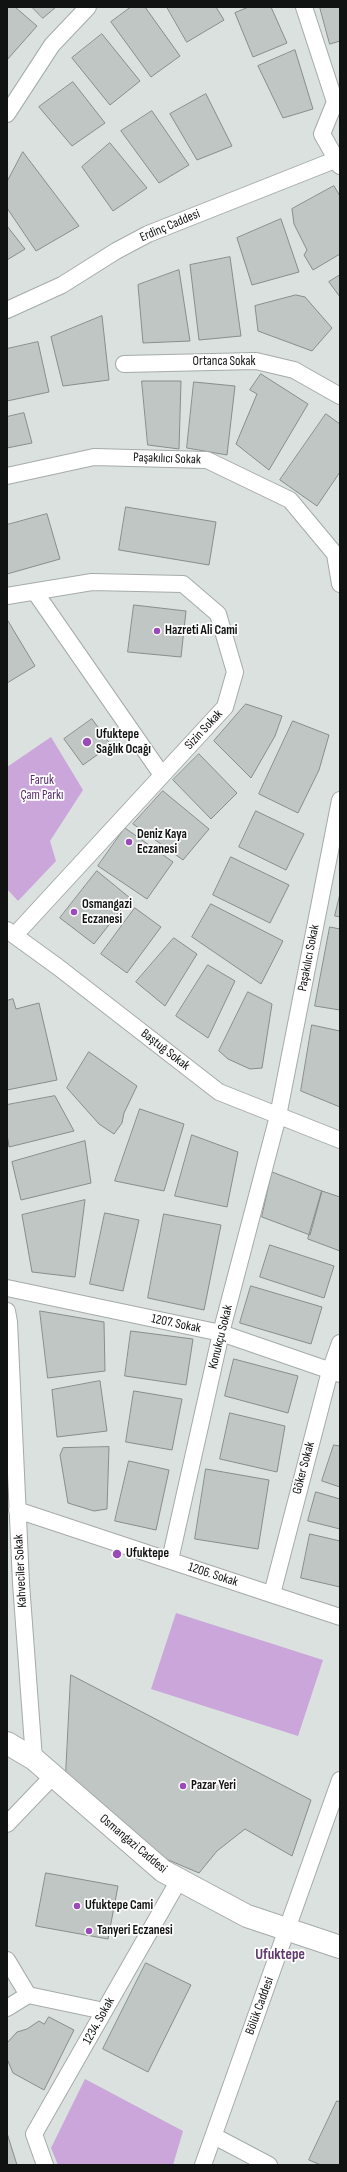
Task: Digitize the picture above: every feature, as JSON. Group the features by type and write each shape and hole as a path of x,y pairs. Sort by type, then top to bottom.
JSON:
{"main road":[{"name":"Osmangazi Caddesi","path":"7,1743 34,1760 163,1871 247,1916 340,1947"}],"street":[{"path":"9,105 52,45 88,7"},
{"path":"304,7 337,99 322,134 339,161"},
{"name":"Erdinç Caddesi","path":"7,310 62,285 116,251 148,234 339,161"},
{"name":"Ortanca Sokak","path":"124,364 256,361 294,370 340,396"},
{"name":"Paşakılıcı Sokak","path":"7,476 94,457 207,460 290,500 335,554 340,584"},
{"name":"Sizin Sokak","path":"7,596 92,582 183,584 218,614 235,672 225,707 162,775 11,932"},
{"path":"35,592 162,775"},
{"name":"Paşakılıcı Sokak","path":"278,1116 340,800"},
{"name":"Baştuğ Sokak","path":"11,932 219,1092 340,1140"},
{"name":"Konukçu Sokak","path":"170,1560 221,1333 278,1116"},
{"name":"1207. Sokak","path":"7,1288 221,1333 335,1372"},
{"name":"Kahveciler Sokak","path":"7,1311 9,1322 11,1444 18,1510 21,1583 34,1760"},
{"name":"Göker Sokak","path":"272,1594 335,1372 340,1343"},
{"name":"1206. Sokak","path":"18,1510 340,1617"},
{"path":"7,1824 53,1776"},
{"name":"Bölük Caddesi","path":"203,2165 340,1780"},
{"name":"1234. Sokak","path":"45,2165 34,2134 179,1880"},
{"path":"7,1960 28,1995"},
{"path":"7,2008 28,1995 104,2011"},
{"path":"214,2136 269,2165"}],"green space":[{"name":"Faruk Çam Parkı","path":"51,737 83,790 50,841 56,861 18,901 7,889 7,767"},
{"path":"176,1613 323,1660 298,1736 151,1689"},
{"path":"85,2079 183,2131 173,2165 58,2165 51,2148"}],"building":[{"path":"7,7 15,7 37,26 7,60"},
{"path":"32,7 56,7 43,18"},
{"path":"131,7 145,7 180,56 151,77 111,22"},
{"path":"167,7 216,7 224,20 187,42"},
{"path":"249,7 271,7 287,43 253,57 235,13"},
{"path":"320,7 340,7 340,41 330,44"},
{"path":"102,34 140,81 110,105 72,58"},
{"path":"295,50 313,109 283,118 258,66"},
{"path":"73,82 105,123 72,146 39,107"},
{"path":"206,94 232,146 197,160 170,114"},
{"path":"152,111 189,165 159,183 121,131"},
{"path":"110,143 147,188 113,211 82,167"},
{"path":"23,152 79,226 36,251 7,208 7,182"},
{"path":"334,186 340,196 340,254 313,270 304,255 307,250 294,224 292,209"},
{"path":"281,219 299,272 252,285 237,238"},
{"path":"7,226 25,249 7,260"},
{"path":"230,257 241,336 199,340 190,265"},
{"path":"179,270 190,341 143,343 138,285"},
{"path":"340,275 340,297 329,282"},
{"path":"296,295 305,297 332,328 312,351 258,331 255,306"},
{"path":"102,316 109,380 63,386 51,337"},
{"path":"38,342 49,392 7,401 7,349"},
{"path":"261,374 308,404 269,470 236,444 257,394 250,390"},
{"path":"142,381 181,381 179,449 148,445"},
{"path":"194,382 235,386 227,455 187,448"},
{"path":"24,413 32,443 7,448 7,417"},
{"path":"326,414 340,424 340,472 317,506 280,480"},
{"path":"126,507 216,522 209,565 119,550"},
{"path":"47,514 60,559 7,574 7,525"},
{"name":"Hazreti Ali Cami","path":"134,605 186,611 181,657 128,652"},
{"path":"8,621 35,666 7,683 7,622"},
{"path":"246,704 282,716 275,736 251,778 214,741"},
{"name":"Ufuktepe Sağlık Ocağı","path":"92,719 111,745 83,765 64,739"},
{"path":"293,721 329,735 319,770 298,813 259,794"},
{"path":"199,754 237,793 211,819 173,780"},
{"path":"163,791 209,829 183,860 133,824"},
{"path":"256,811 304,834 286,870 239,847"},
{"path":"125,828 173,862 147,899 98,866"},
{"path":"231,857 289,885 270,923 213,895"},
{"path":"97,871 130,898 94,944 60,918"},
{"path":"340,894 340,917 335,916"},
{"path":"211,904 283,941 261,984 192,937"},
{"path":"135,908 161,927 127,973 101,954"},
{"path":"330,927 340,929 340,1010 315,1006"},
{"path":"174,938 197,954 165,1006 136,982"},
{"path":"208,965 235,981 208,1038 176,1016"},
{"path":"248,992 272,1004 262,1068 250,1069 228,1059 219,1051"},
{"path":"13,999 16,1009 39,1003 57,1080 7,1090 7,1001"},
{"path":"312,1025 340,1031 340,1107 301,1091"},
{"path":"89,1052 137,1086 124,1113 122,1123 114,1134 99,1124 67,1088"},
{"path":"55,1096 74,1131 9,1147 7,1134 7,1105"},
{"path":"140,1109 184,1124 164,1191 115,1181"},
{"path":"192,1135 238,1152 227,1207 175,1196"},
{"path":"85,1141 91,1183 21,1200 12,1162"},
{"path":"272,1172 322,1191 310,1235 262,1217"},
{"path":"322,1191 340,1197 340,1251 308,1239"},
{"path":"85,1200 75,1277 32,1272 22,1215"},
{"path":"105,1213 139,1220 123,1291 90,1284"},
{"path":"164,1214 221,1225 204,1310 148,1298"},
{"path":"270,1245 334,1266 324,1298 260,1277"},
{"path":"251,1286 322,1307 311,1344 240,1323"},
{"path":"40,1311 104,1322 105,1371 48,1378"},
{"path":"131,1331 193,1339 186,1385 125,1376"},
{"path":"234,1359 298,1376 288,1413 225,1396"},
{"path":"100,1381 107,1431 57,1437 52,1390"},
{"path":"134,1391 182,1399 172,1450 126,1442"},
{"path":"230,1413 285,1426 277,1472 220,1459"},
{"path":"334,1445 340,1446 340,1487 322,1481"},
{"path":"109,1447 107,1509 94,1511 68,1503 60,1455 63,1448"},
{"path":"129,1461 169,1470 156,1530 115,1521"},
{"path":"206,1469 269,1480 258,1549 195,1539"},
{"path":"316,1492 340,1499 340,1529 308,1521"},
{"path":"310,1534 340,1541 340,1587 301,1578"},
{"name":"Pazar Yeri","path":"71,1675 311,1800 292,1856 245,1829 217,1851 199,1873 159,1856 66,1772"},
{"name":"Ufuktepe Cami","path":"46,1873 118,1886 108,1939 36,1926"},
{"path":"146,1963 191,1985 148,2072 103,2049"},
{"path":"49,2017 74,2030 44,2090 13,2073 7,2059 7,2043 17,2032 27,2029 39,2021 44,2024"},
{"path":"337,2101 340,2102 340,2165 321,2165 309,2160"},
{"path":"7,2133 17,2165 7,2165"}],"place":[{"name":"Hazreti Ali Cami","path":"157,631"},
{"name":"Ufuktepe Sağlık Ocağı","path":"87,742"},
{"name":"Deniz Kaya Eczanesi","path":"129,842"},
{"name":"Osmangazi Eczanesi","path":"74,912"},
{"name":"Ufuktepe","path":"117,1554"},
{"name":"Pazar Yeri","path":"183,1786"},
{"name":"Ufuktepe Cami","path":"77,1906"},
{"name":"Tanyeri Eczanesi","path":"89,1931"}],"district":[{"name":"Ufuktepe","path":"280,1955"}]}
